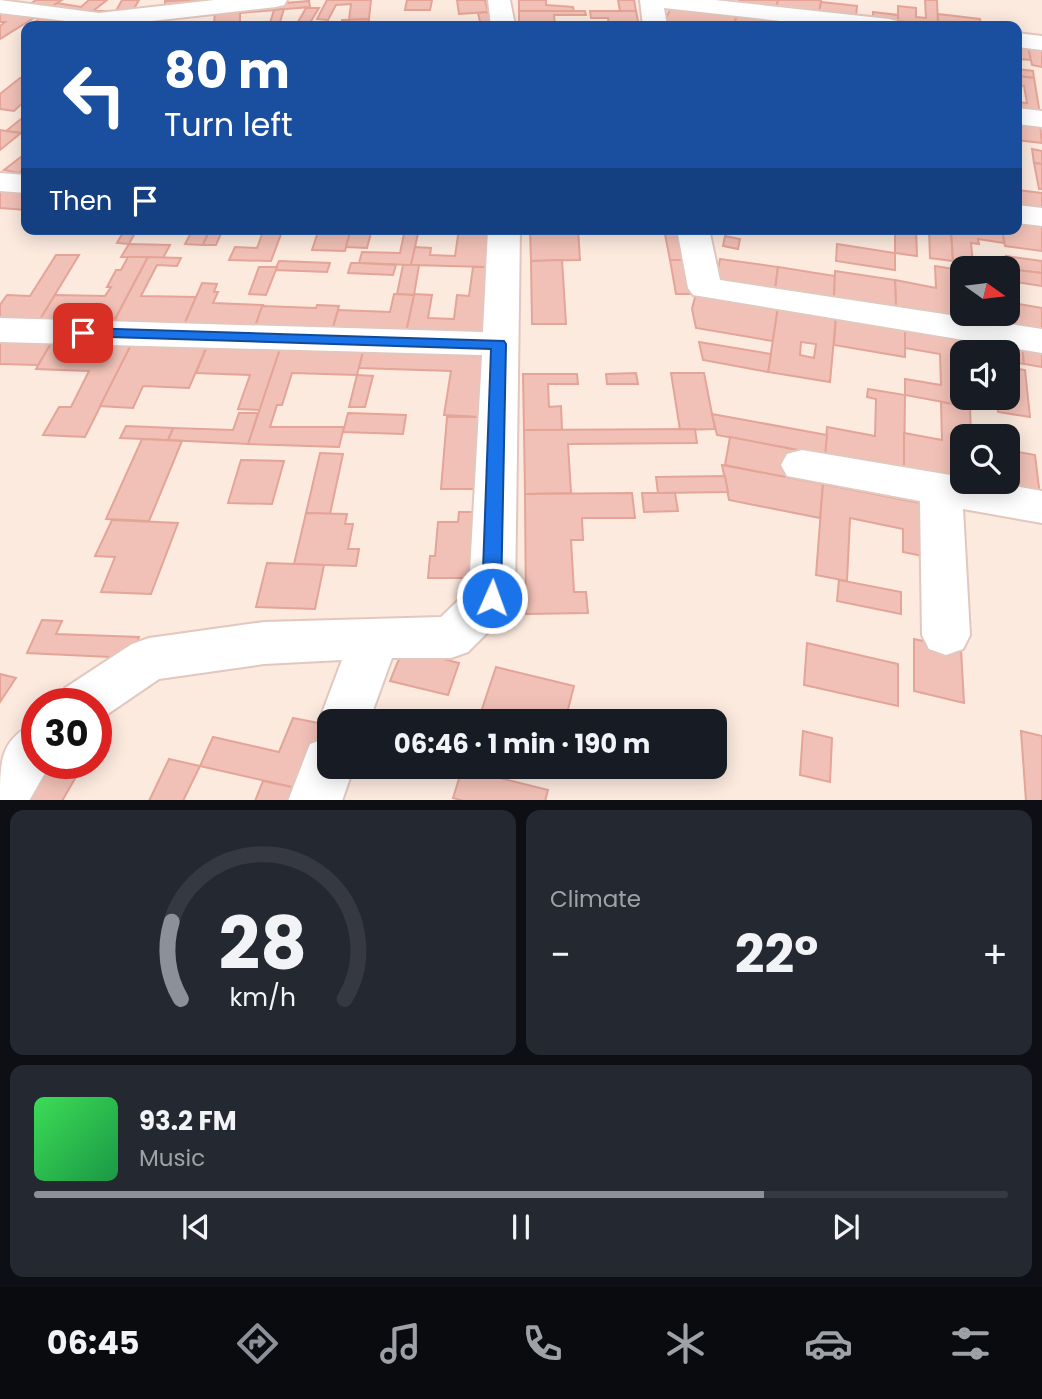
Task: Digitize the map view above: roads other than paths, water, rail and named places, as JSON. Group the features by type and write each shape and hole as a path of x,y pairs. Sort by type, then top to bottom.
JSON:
{"street":[{"path":"0,6 99,20 200,18 276,0"},
{"path":"499,0 501,21"},
{"path":"654,21 651,0 842,21"},
{"path":"1022,41 1042,43"},
{"path":"1022,117 1042,119"},
{"path":"0,182 21,184"},
{"path":"1022,215 1042,217"},
{"path":"106,688 149,659 264,643 451,637 492,598 504,235"},
{"path":"694,235 705,288 1042,341"},
{"path":"0,330 499,344"},
{"path":"802,465 1042,508"},
{"path":"940,489 946,635"},
{"path":"348,709 375,638"},
{"path":"0,799 21,769"},
{"path":"315,800 323,779"}]}
